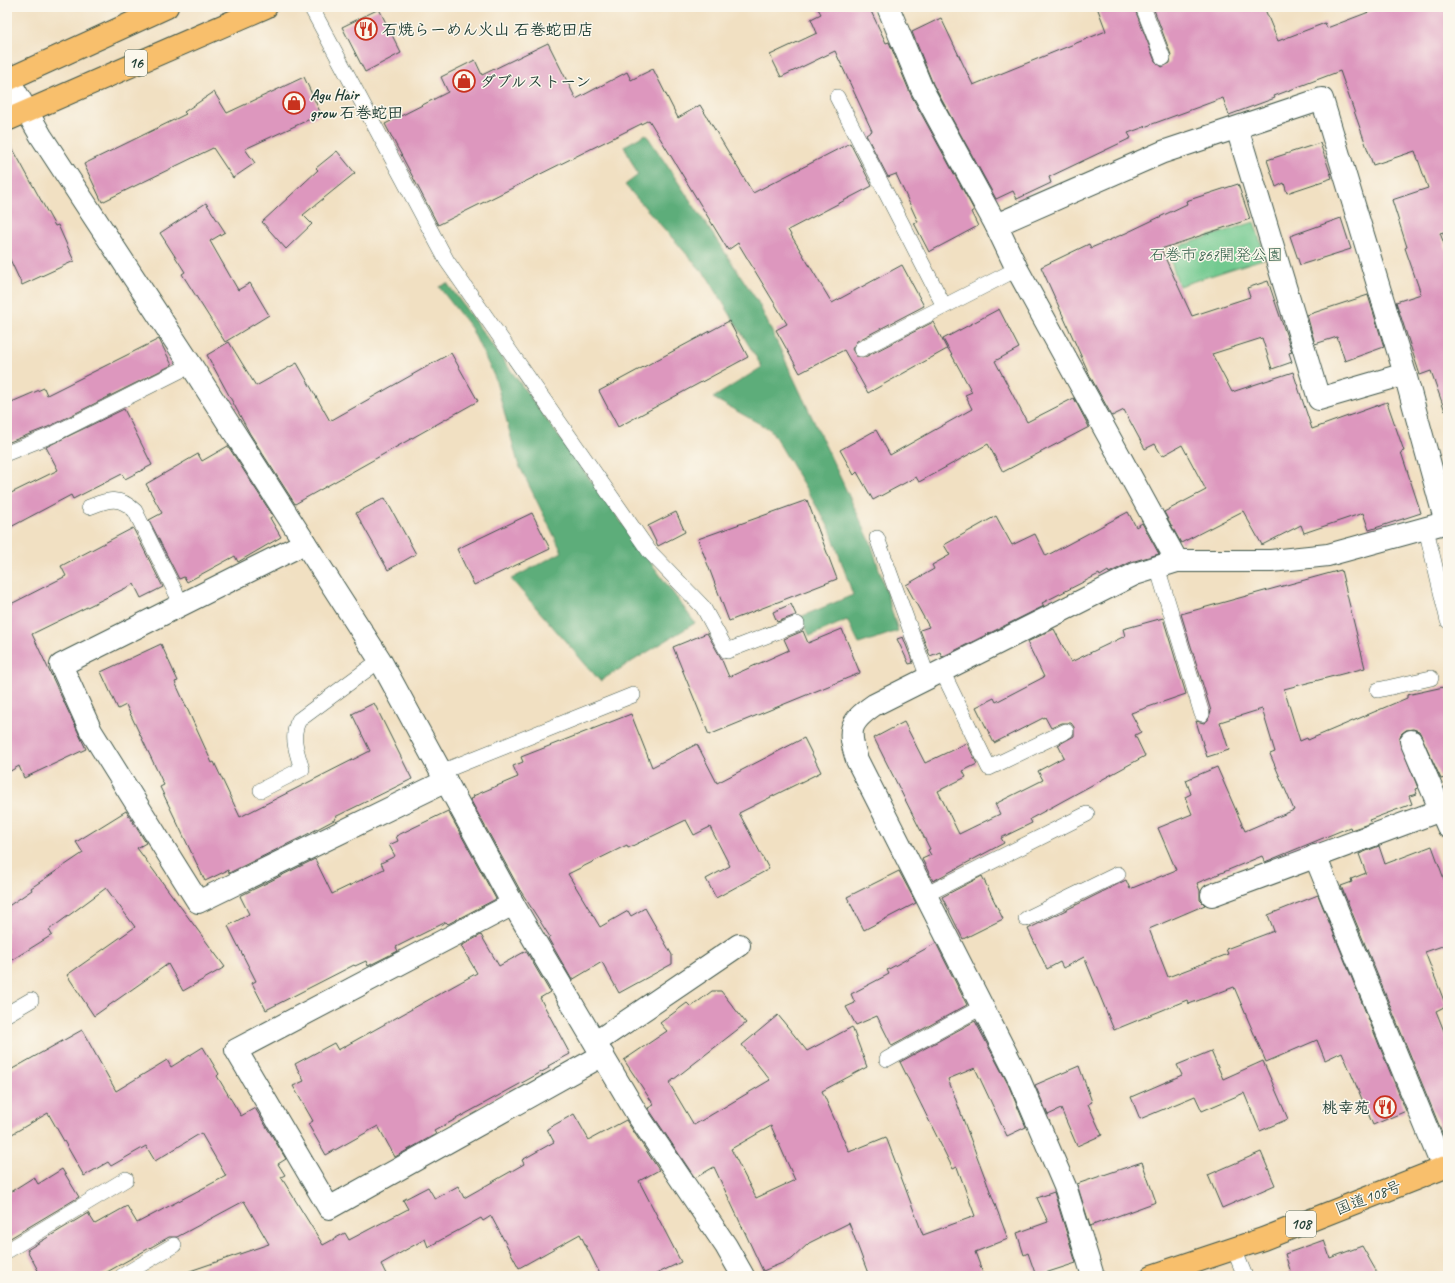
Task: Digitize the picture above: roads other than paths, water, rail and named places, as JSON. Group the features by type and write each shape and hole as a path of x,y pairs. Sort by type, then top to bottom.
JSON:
{"main road":[{"name":"16","path":"7,79 167,7"},
{"name":"16","path":"7,120 266,7"},
{"name":"国道108号","path":"1152,1276 1234,1249 1445,1167"}],"street":[{"path":"888,7 922,89 996,225 1167,564"},
{"path":"7,79 380,660 513,904 638,1114 726,1246 743,1276"},
{"path":"996,225 1163,152 1322,99 1406,374 1440,525 1328,555 1271,561 1167,564 1135,574 874,705 859,716 854,723 850,738 857,760 1019,1079 1066,1189 1093,1276"},
{"path":"1236,128 1319,399 1406,374"},
{"path":"305,543 61,665 91,731 198,902 444,776"},
{"path":"1212,895 1315,856 1445,818 1411,741"},
{"path":"1315,856 1445,1167"},
{"path":"513,904 236,1050 329,1208 599,1049 739,945"}],"lane":[{"path":"311,7 447,261 649,551 703,607 726,651 797,624"},
{"path":"1143,7 1164,58"},
{"path":"837,97 944,306"},
{"path":"861,349 1017,269"},
{"path":"7,453 52,435 191,365"},
{"path":"89,506 112,499 128,504 135,511 182,605"},
{"path":"1440,525 1448,621"},
{"path":"877,538 935,674 989,768 1066,731"},
{"path":"1167,564 1202,714"},
{"path":"261,790 302,769 295,744 295,727 299,720 380,660"},
{"path":"1378,690 1431,678"},
{"path":"444,776 633,696"},
{"path":"926,894 1087,814"},
{"path":"1026,919 1118,874"},
{"path":"7,1014 31,1000"},
{"path":"887,1059 982,1007"},
{"path":"7,1251 126,1179"},
{"path":"122,1276 174,1245"},
{"path":"1234,1249 1245,1276"}],"place":[{"name":"石焼らーめん火山 石巻蛇田店","path":"366,29"},
{"name":"ダブルストーン","path":"464,81"},
{"name":"Agu Hair grow 石巻蛇田","path":"294,103"},
{"name":"桃幸苑","path":"1385,1107"}],"park label":[{"name":"石巻市867開発公園","path":"1216,254"}]}
